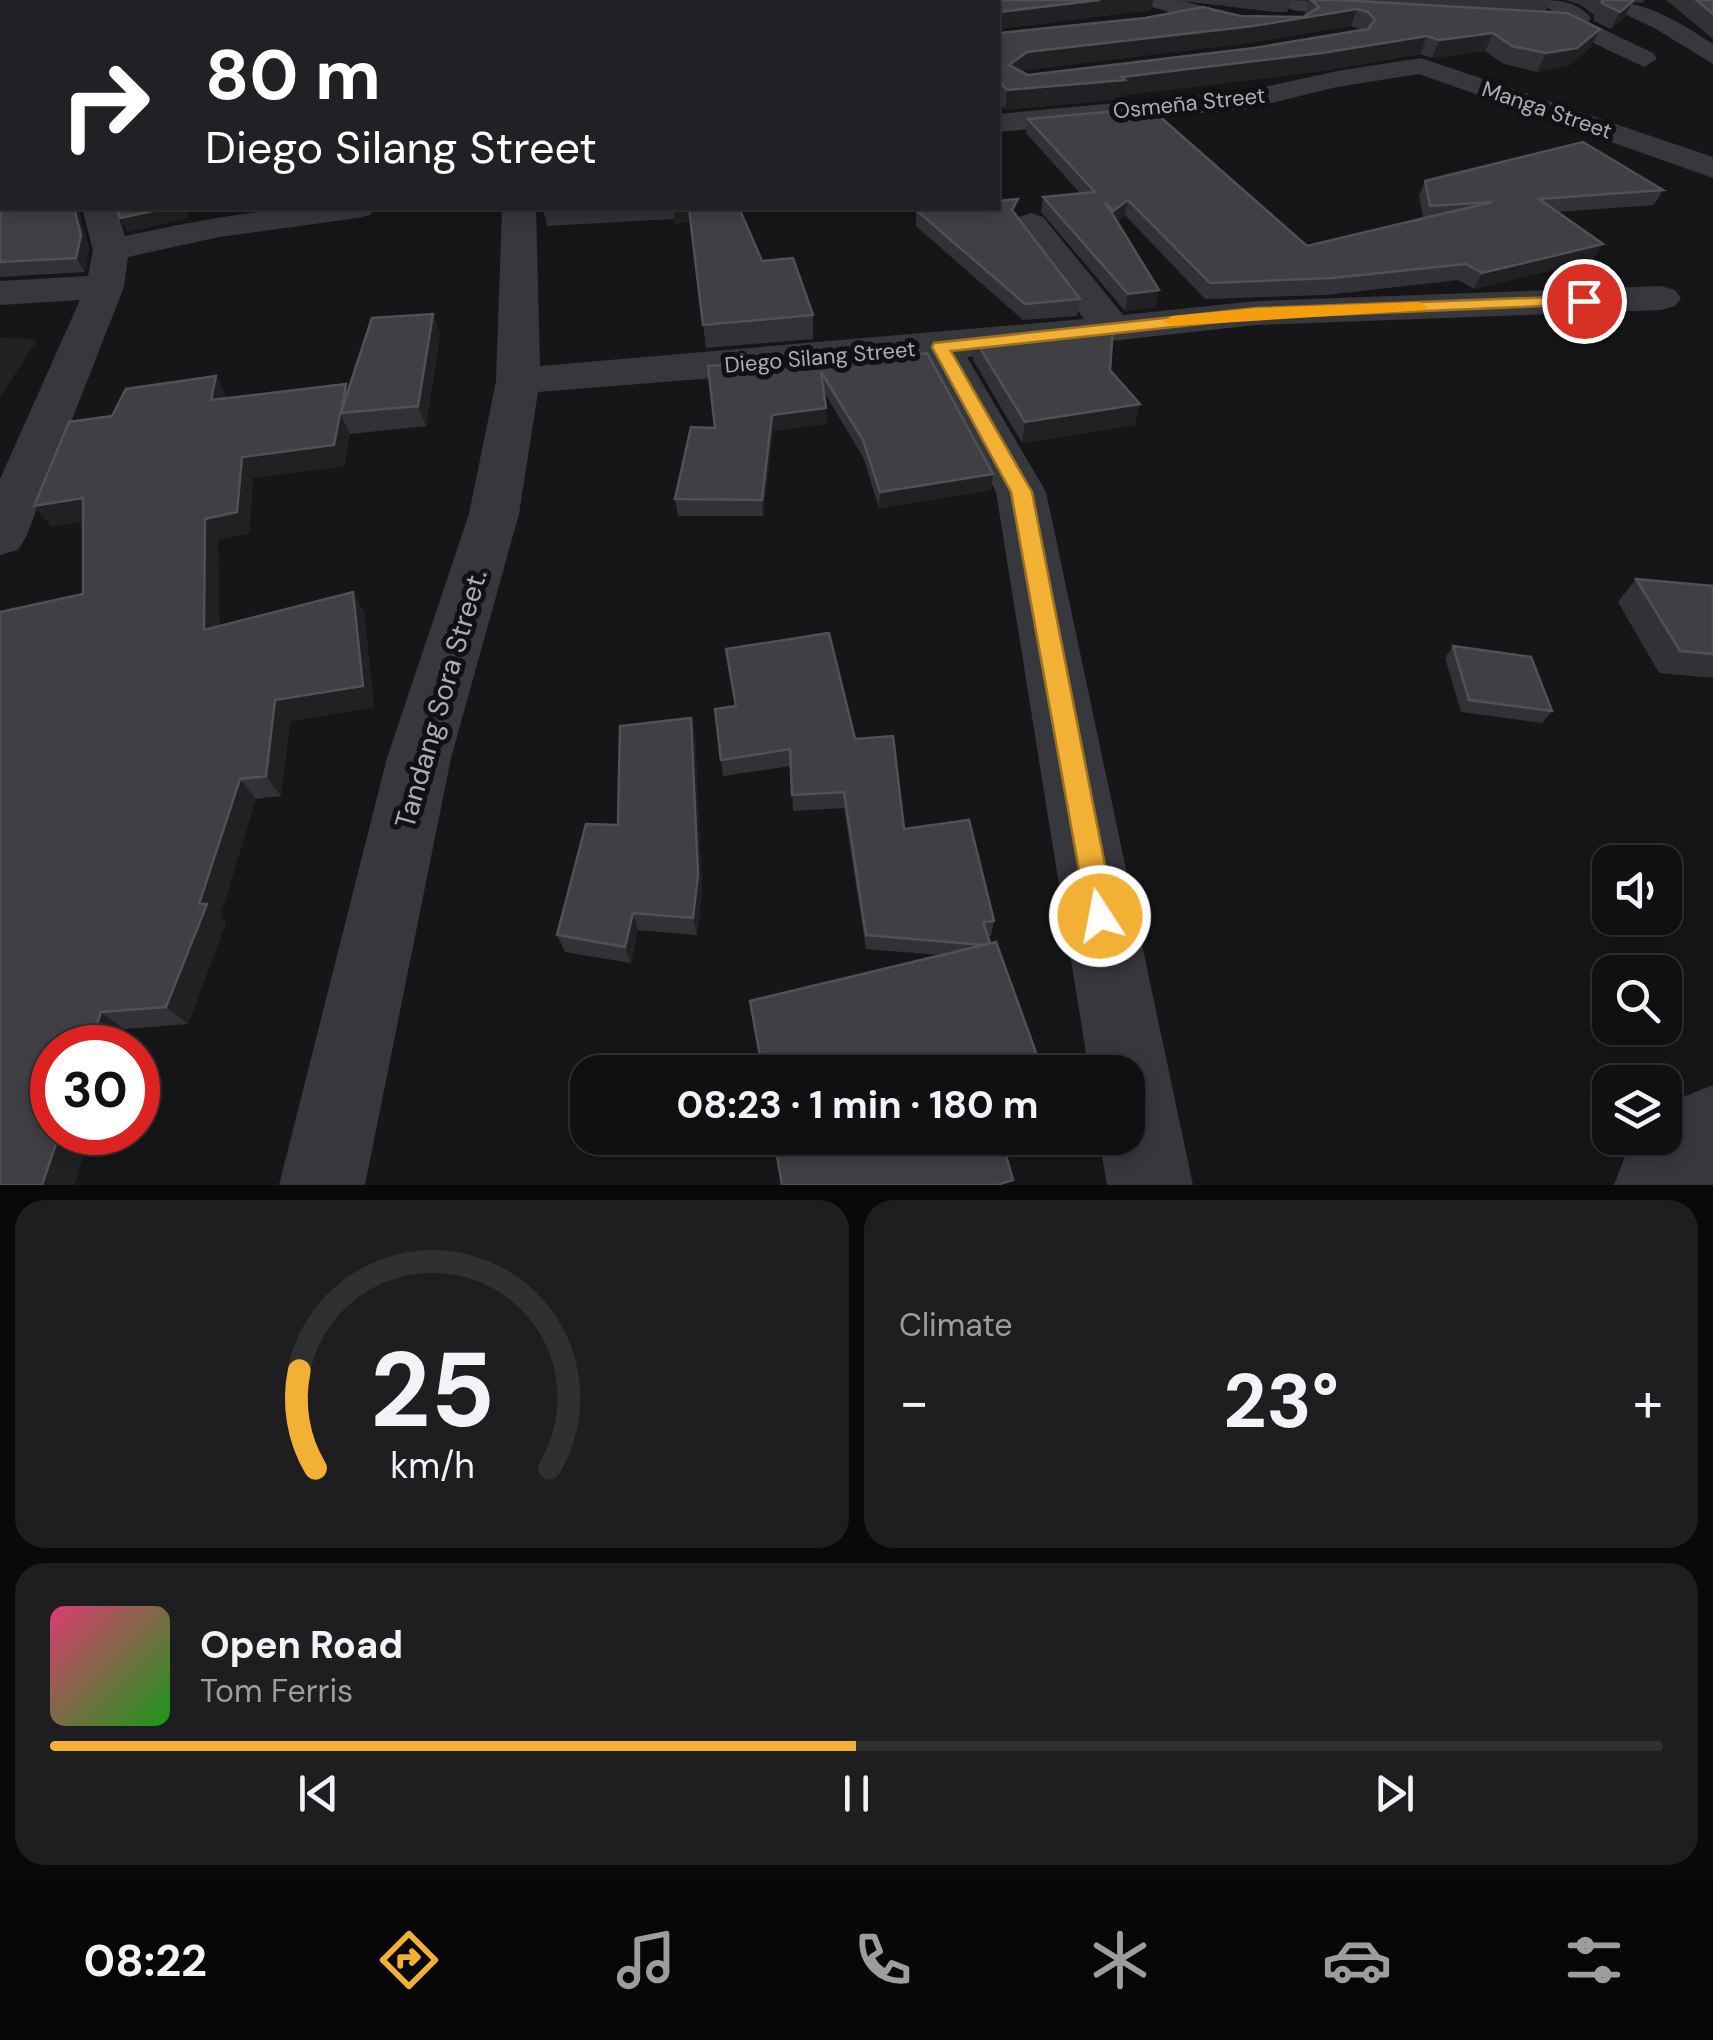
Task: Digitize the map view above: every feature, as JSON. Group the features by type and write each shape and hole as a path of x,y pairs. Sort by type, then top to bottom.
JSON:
{"street":[{"path":"1154,0 1236,23 1329,27 1292,2"},
{"path":"1482,16 1566,21 1579,18 1550,0"},
{"path":"1607,0 1666,24 1713,56"},
{"path":"1292,2 1408,12"},
{"path":"1141,25 1198,13"},
{"path":"1566,21 1644,59"},
{"name":"Manga Street","path":"1375,59 1431,70 1713,168"},
{"name":"Osmeña Street","path":"1000,123 1246,100 1375,59"},
{"path":"0,537 109,269 98,210"},
{"path":"0,293 109,269 219,226 343,210"},
{"name":"Tandang Sora Street.","path":"322,1185 419,758 494,514 518,381 519,210"},
{"path":"1031,224 1111,327"},
{"name":"Diego Silang Street","path":"518,381 940,347 1256,313 1661,298"},
{"path":"940,347 1021,492 1150,1185"},
{"path":"1657,1185 1713,1127"}],"shaded area":[{"path":"0,337 37,340 0,397"}],"building":[{"path":"1000,0 1100,0 1000,12"},
{"path":"1311,0 1339,0 1567,13 1600,29 1577,48 1546,53 1512,46 1493,33 1439,40 1427,36 1122,77 1125,80 1007,90 1000,82 1000,33 1145,18 1203,7 1240,16 1303,17 1319,7","holes":["1357,9 1368,12 1375,20 1368,29 1254,48 1028,75 1009,65 1027,52 1253,26"]},
{"path":"1602,0 1631,0 1633,1 1620,12"},
{"path":"1696,0 1713,0 1713,14"},
{"path":"1150,108 1307,246 1492,202 1430,206 1425,181 1583,142 1663,190 1539,199 1603,244 1482,273 1466,264 1332,278 1210,283 1128,200 1113,211 1105,202 1159,290 1128,294 1043,197 1095,192 1028,119"},
{"path":"1018,199 1012,210 1080,299 1025,304 916,210 1000,210 1000,201"},
{"path":"0,210 75,210 81,235 76,258 0,262"},
{"path":"117,210 158,210 120,218"},
{"path":"689,210 740,210 762,261 793,258 813,315 703,325"},
{"path":"433,314 418,406 340,413 334,445 242,457 237,512 205,519 204,630 353,592 363,686 275,700 266,776 240,779 199,904 207,904 166,1007 101,1012 97,1025 30,1025 30,1155 52,1155 42,1185 0,1185 0,612 83,594 83,498 34,506 69,422 112,416 126,389 216,376 211,400 346,384 341,412 372,318"},
{"path":"1113,325 1110,370 1140,404 1025,422 975,340"},
{"path":"927,353 993,474 880,492 863,440 821,372 826,408 772,415 762,500 675,499 691,427 715,428 708,366 818,358 820,366"},
{"path":"1636,579 1713,586 1713,654 1680,651"},
{"path":"829,633 855,739 893,736 904,829 969,820 994,921 983,922 990,943 866,935 844,792 792,795 790,749 721,760 715,709 736,706 726,649"},
{"path":"1453,646 1531,657 1552,711 1469,700"},
{"path":"691,718 698,875 693,918 633,913 625,947 557,935 586,824 618,825 620,726"},
{"path":"996,942 1037,1055 760,1055 750,1001"},
{"path":"777,1155 1006,1155 1013,1180 997,1185 782,1185"}],"slow traffic":[{"path":"1172,321 1256,313 1420,307"}],"route":[{"path":"1100,916 1021,492 940,347 1256,313 1584,301"}]}
